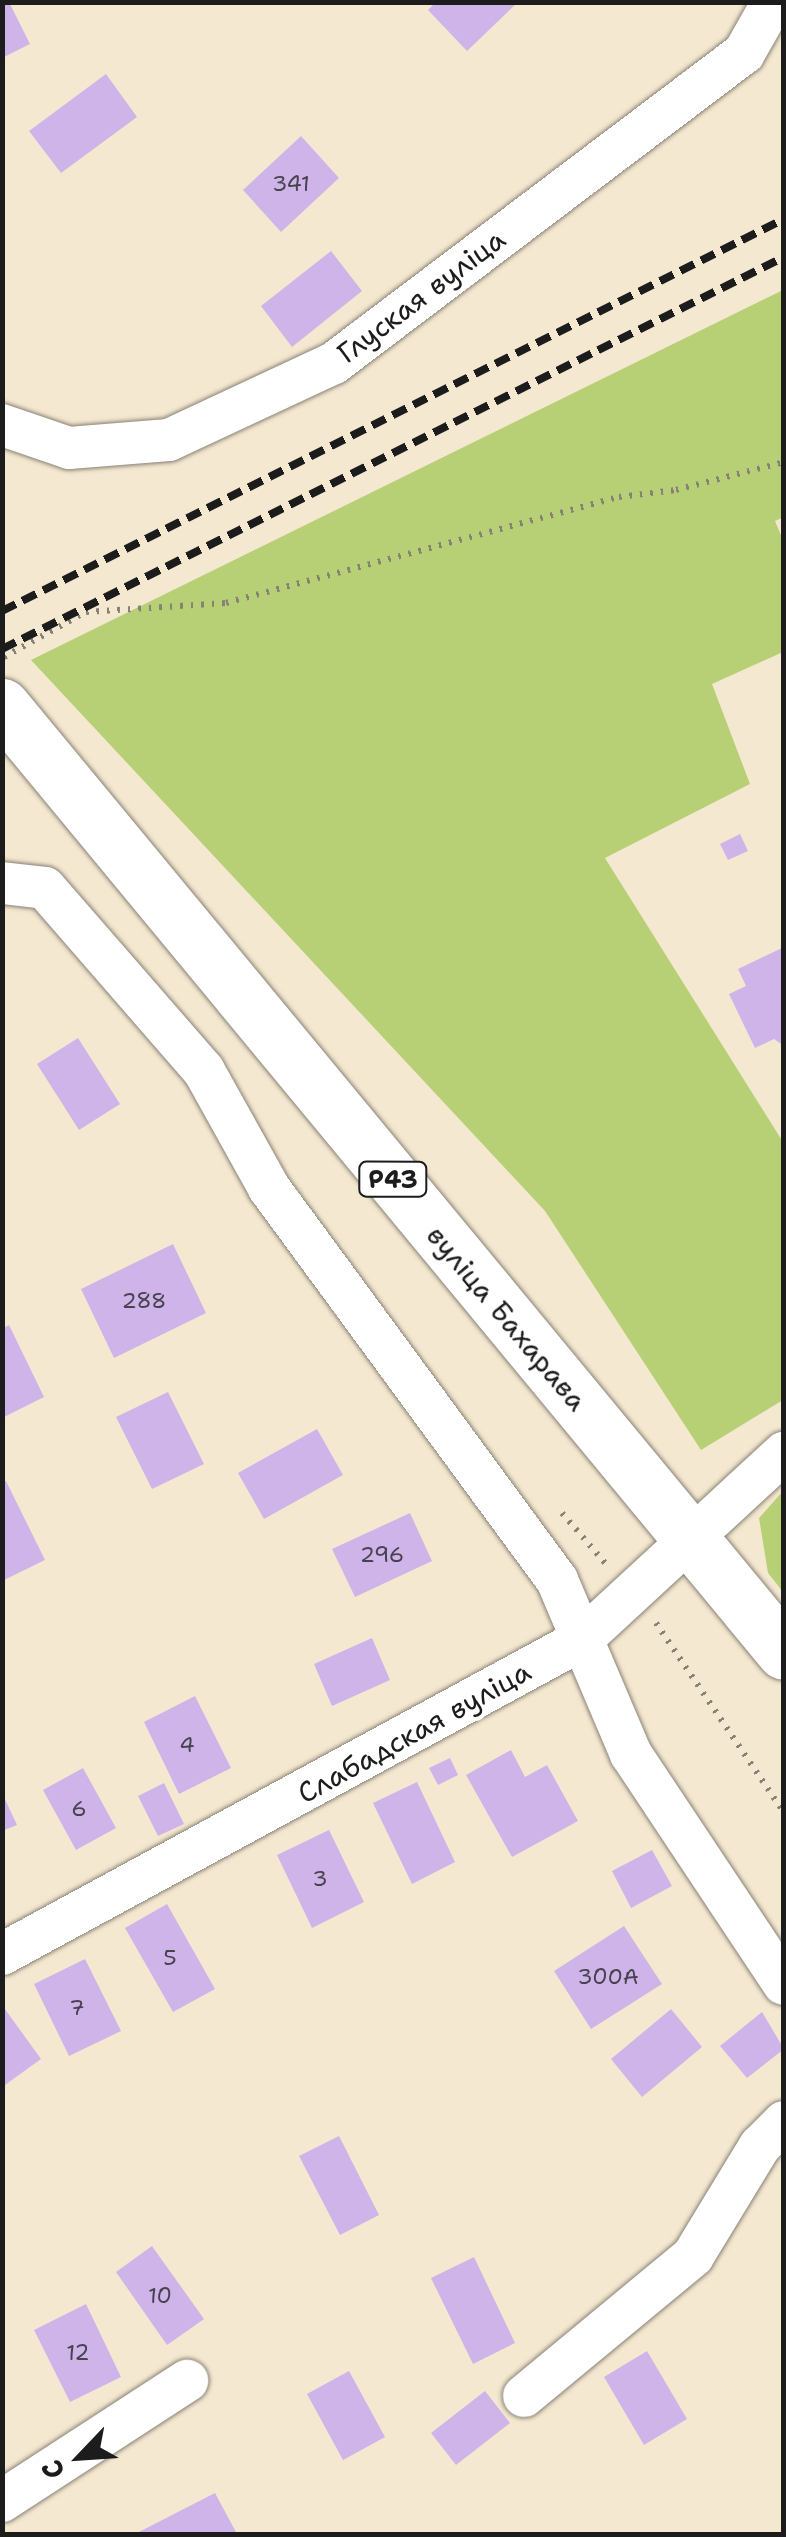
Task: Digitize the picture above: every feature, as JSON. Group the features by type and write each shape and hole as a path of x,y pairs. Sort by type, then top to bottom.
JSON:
{"main road":[{"name":"вуліца Бахарава","path":"3,682 784,1652"}],"street":[{"name":"Глуская вуліца","path":"2,425 69,448 169,440 334,362 744,53 772,2"},
{"path":"2,883 45,888 204,1071 269,1188 557,1580 631,1754 784,1984"},
{"name":"Слабадская вуліца","path":"2,1954 581,1640 784,1453"},
{"path":"524,2396 694,2256 760,2146 784,2122"},
{"path":"2,2501 187,2381"}],"path":[{"path":"3,682 86,612 226,603 619,497 676,490 784,462"}],"green space":[{"path":"783,290 784,517 775,521 783,540 783,652 712,684 750,784 605,858 783,1142 783,1400 701,1450 545,1211 31,660"},
{"path":"783,1491 783,1592 768,1573 759,1518"}],"building":[{"path":"2,2 9,2 30,44 2,58"},
{"path":"436,2 518,2 467,51 428,10"},
{"path":"106,74 137,117 61,173 29,131"},
{"path":"301,136 339,178 281,232 243,190"},
{"path":"331,251 362,291 292,347 261,306"},
{"path":"740,834 748,851 728,860 720,844"},
{"path":"784,947 784,1046 774,1039 755,1048 729,994 746,986 738,969"},
{"path":"78,1038 120,1104 79,1130 37,1064"},
{"path":"173,1244 206,1313 114,1358 81,1289"},
{"path":"9,1325 44,1397 2,1418 2,1329"},
{"path":"168,1392 204,1464 152,1489 116,1417"},
{"path":"317,1429 343,1475 264,1519 238,1473"},
{"path":"6,1481 45,1560 2,1581 2,1482"},
{"path":"410,1513 432,1561 355,1597 332,1549"},
{"path":"372,1638 390,1680 332,1706 314,1664"},
{"path":"195,1696 231,1768 179,1794 144,1722"},
{"path":"511,1750 525,1777 547,1765 578,1821 512,1857 466,1775"},
{"path":"450,1758 458,1775 438,1785 429,1768"},
{"path":"83,1768 116,1828 76,1850 43,1790"},
{"path":"417,1782 455,1862 412,1884 373,1803"},
{"path":"164,1783 184,1824 158,1836 138,1796"},
{"path":"2,1793 17,1825 2,1831"},
{"path":"329,1830 364,1902 312,1928 277,1855"},
{"path":"652,1850 672,1886 631,1908 612,1871"},
{"path":"167,1904 215,1989 173,2012 125,1928"},
{"path":"624,1926 662,1984 591,2029 554,1971"},
{"path":"85,1959 121,2031 69,2056 34,1984"},
{"path":"2,2005 41,2059 5,2085 2,2081"},
{"path":"671,2009 702,2047 642,2097 611,2059"},
{"path":"762,2012 784,2049 747,2078 720,2046"},
{"path":"339,2136 379,2215 340,2235 299,2156"},
{"path":"152,2246 204,2319 167,2345 116,2272"},
{"path":"474,2257 515,2343 473,2364 431,2278"},
{"path":"86,2304 121,2377 70,2402 34,2330"},
{"path":"647,2351 687,2419 644,2445 604,2377"},
{"path":"349,2371 385,2437 343,2460 307,2394"},
{"path":"485,2391 510,2423 456,2465 431,2433"},
{"path":"215,2493 237,2534 135,2534"}],"railway":[{"path":"2,611 784,219"},
{"path":"2,649 784,257"}]}
